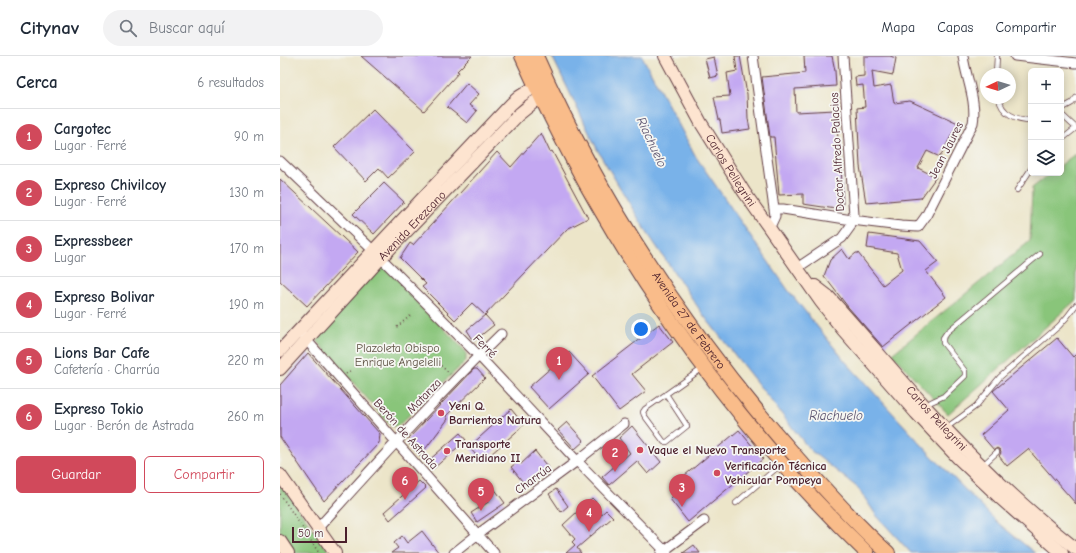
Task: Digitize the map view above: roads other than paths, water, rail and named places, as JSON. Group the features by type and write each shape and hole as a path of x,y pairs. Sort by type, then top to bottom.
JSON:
{"main road":[{"name":"Avenida 27 de Febrero","path":"522,56 541,83 573,162 617,237 660,304 704,367 754,432 826,511 870,549 888,553"},
{"name":"Avenida 27 de Febrero","path":"536,56 541,83"},
{"name":"Carlos Pellegrini","path":"665,56 701,123 744,192 797,268 806,279 833,302 920,410 978,469 999,497 1062,553"},
{"name":"Avenida Erezcano","path":"280,369 302,335 512,104 519,97 541,83"},
{"name":"Avenida 27 de Febrero","path":"547,96 634,241 708,349 774,432 839,504 870,549"},
{"name":"Avenida Erezcano","path":"377,254 518,115 547,96"},
{"name":"Avenida Erezcano","path":"280,351 302,335"},
{"name":"Carlos Pellegrini","path":"978,469 1007,489 1076,549"},
{"path":"280,476 335,553"},
{"path":"280,541 288,553"}],"street":[{"path":"753,56 775,216 769,229"},
{"name":"Doctor Alfredo Palacios","path":"797,268 842,238 850,227 852,220 854,205 843,56"},
{"name":"Jean Jaures","path":"852,220 918,227 926,216 973,123 975,114 963,56"},
{"path":"1016,56 1055,58 1076,63"},
{"name":"Ferré","path":"280,161 377,254 479,356 664,552"},
{"path":"774,209 783,209 852,220"},
{"name":"Matanza","path":"317,529 396,442 501,334"},
{"name":"Berón de Astrada","path":"302,335 494,553"},
{"name":"Charrúa","path":"454,553 624,424"},
{"path":"664,552 704,521"}],"lane":[{"path":"996,68 997,56"},
{"path":"1064,107 1072,103 1076,98"},
{"path":"1001,104 1008,114 1028,120"},
{"path":"1064,117 1076,128 1064,138"},
{"path":"1017,190 1028,174"},
{"path":"920,410 931,402 944,396 965,376 965,371 944,344 944,338 947,332 1040,254"},
{"path":"941,432 976,406 1000,377 1058,326 1076,305"},
{"path":"666,394 687,426 667,442 664,442 643,412 666,394 704,367"},
{"path":"978,469 997,452"},
{"path":"736,503 781,463"}],"water":[{"name":"Riachuelo","path":"552,56 642,56 696,157 788,290 845,361 931,455 998,523 1035,553 911,553 876,515 858,488 810,450 704,316 646,231 598,151"}],"place":[{"name":"Cargotec","path":"559,380"},
{"name":"Yeni Q. Barrientos Natura","path":"441,413"},
{"name":"Vaque el Nuevo Transporte","path":"640,450"},
{"name":"Transporte Meridiano II","path":"447,451"},
{"name":"Expreso Chivilcoy","path":"615,472"},
{"name":"Verificación Técnica Vehicular Pompeya","path":"717,473"},
{"name":"Expreso Tokio","path":"405,500"},
{"name":"Expressbeer","path":"682,507"},
{"name":"Lions Bar Cafe","path":"481,511"},
{"name":"Expreso Bolivar","path":"589,532"}],"park label":[{"name":"Plazoleta Obispo Enrique Angelelli","path":"398,355"}]}
